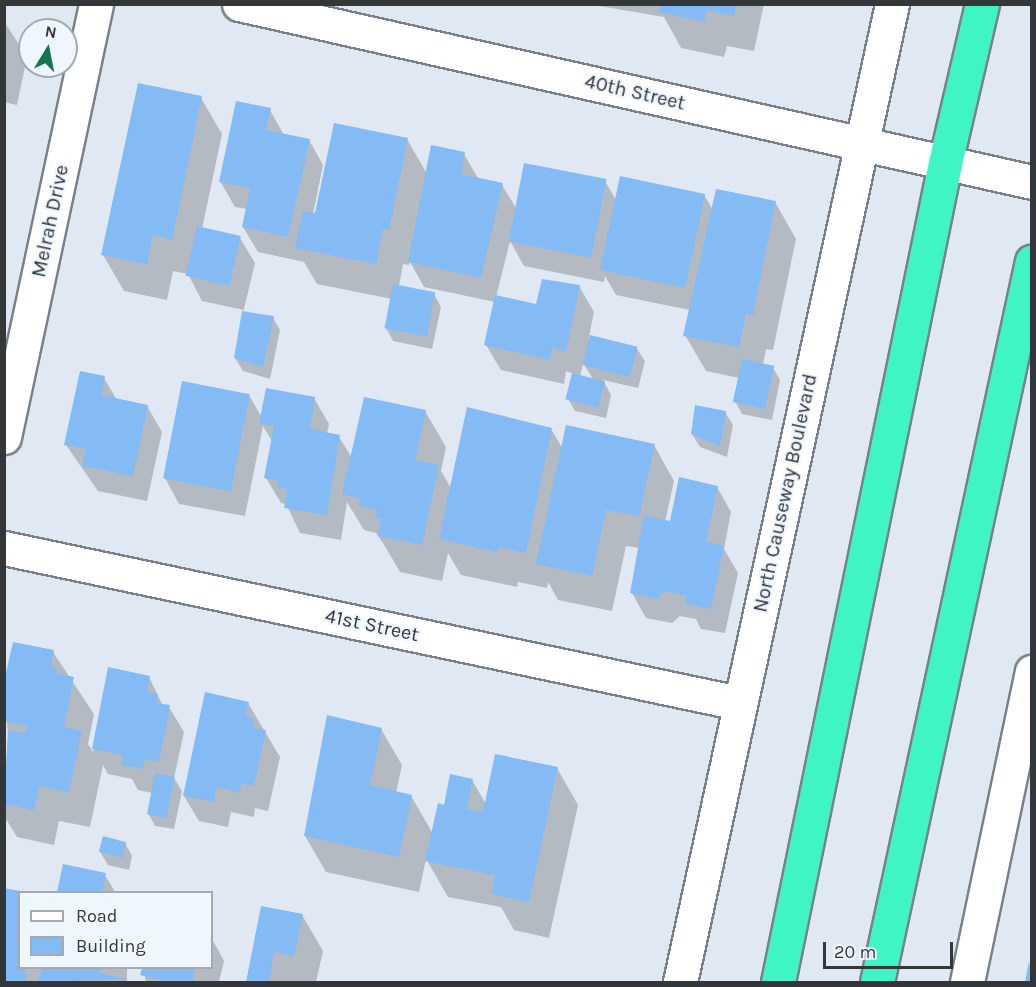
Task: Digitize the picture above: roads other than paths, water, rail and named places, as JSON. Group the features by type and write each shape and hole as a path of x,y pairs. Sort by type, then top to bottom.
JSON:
{"highway":[{"path":"778,982 945,163 982,4"},
{"path":"877,982 1032,261"}],"street":[{"name":"Melrah Drive","path":"4,437 96,4"},
{"name":"40th Street","path":"239,4 1032,182"},
{"name":"North Causeway Boulevard","path":"680,982 892,4"},
{"name":"41st Street","path":"4,548 739,703"},
{"path":"967,982 1022,766 1032,672"}]}
